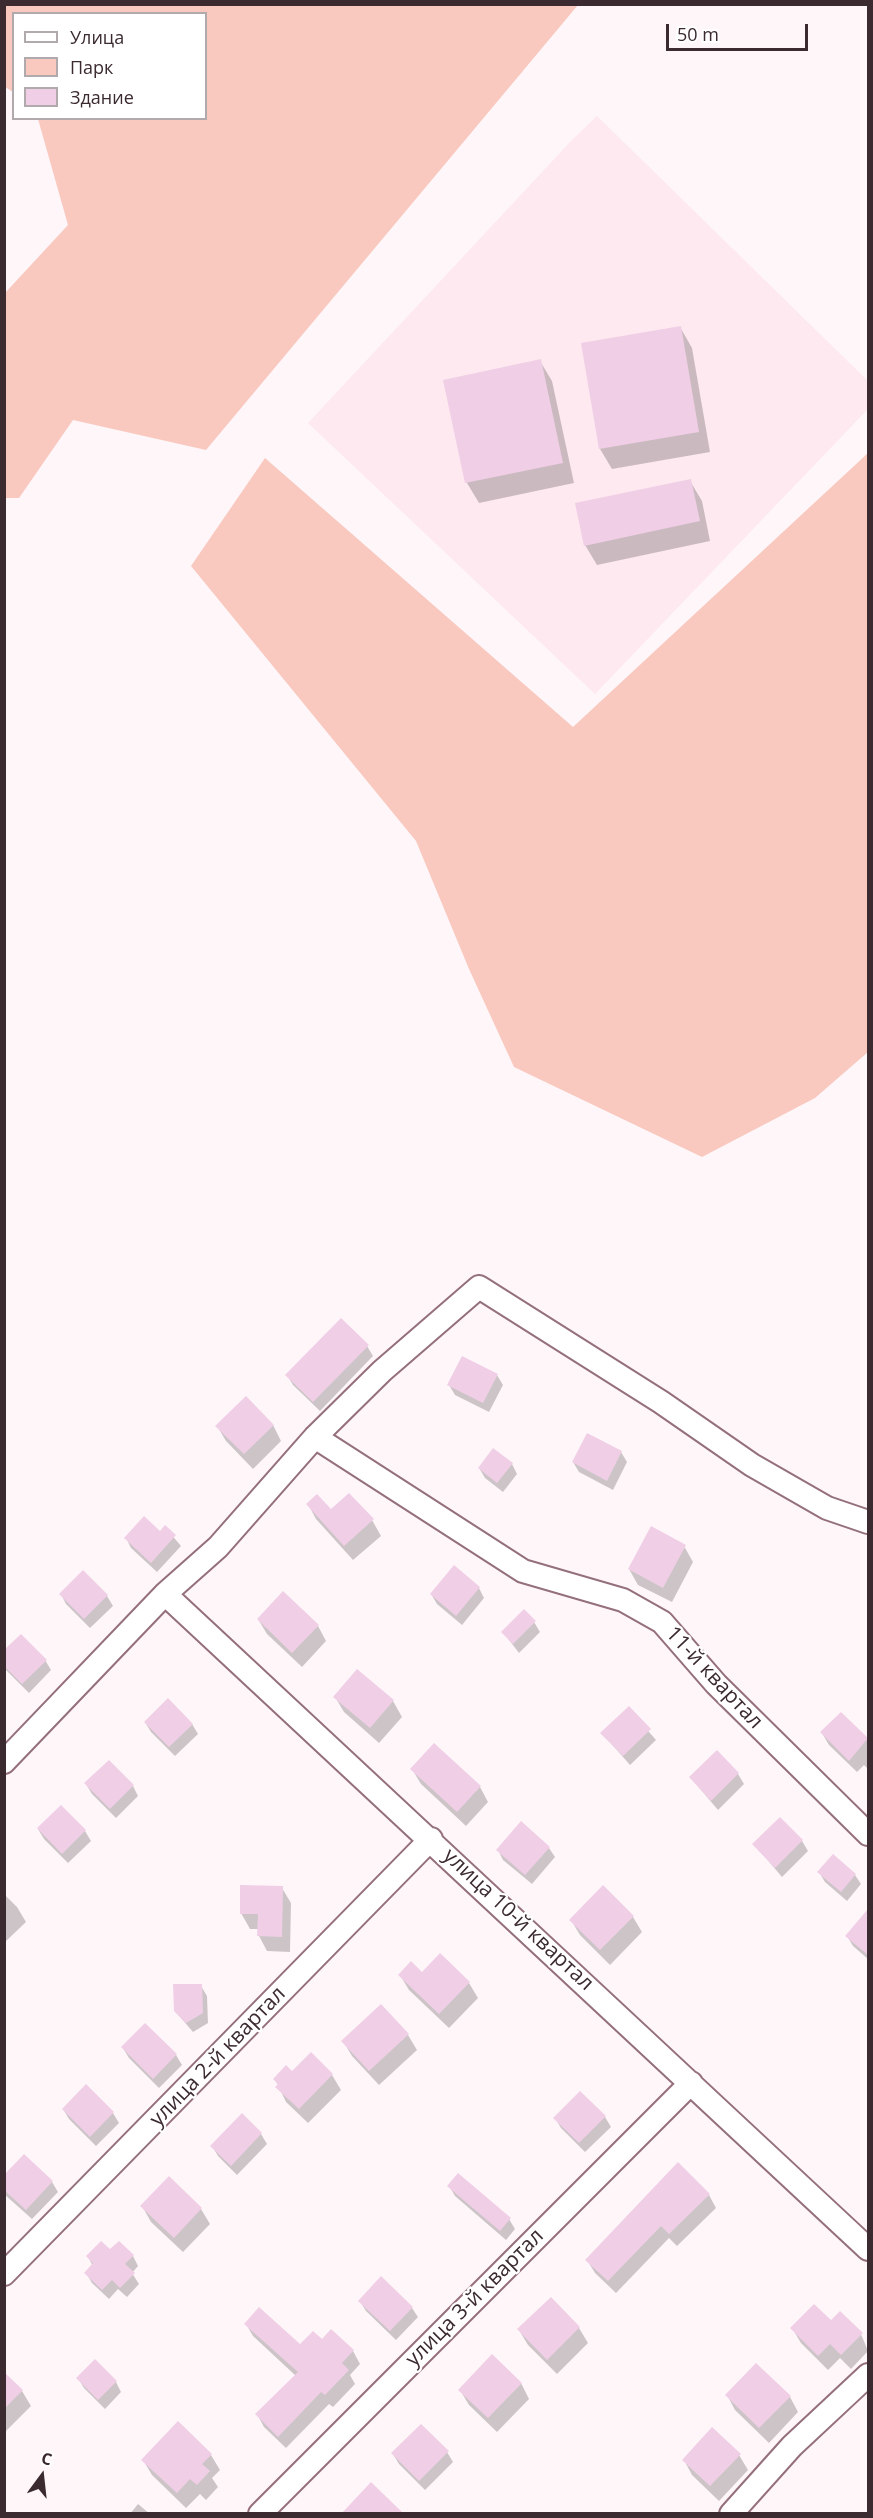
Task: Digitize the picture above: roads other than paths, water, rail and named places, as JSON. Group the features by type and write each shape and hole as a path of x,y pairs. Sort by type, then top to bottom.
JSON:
{"street":[{"path":"4,1762 165,1594 218,1547 315,1437 382,1371 479,1287 652,1396 752,1465 827,1508 868,1522"},
{"name":"11-й квартал","path":"315,1437 523,1571 623,1600 662,1622 716,1684 868,1834"},
{"name":"улица 10-й квартал","path":"165,1594 431,1839 868,2248"},
{"name":"улица 2-й квартал","path":"4,2274 431,1839"},
{"name":"улица 3-й квартал","path":"260,2514 691,2083"},
{"path":"731,2514 792,2446 868,2374"}]}
